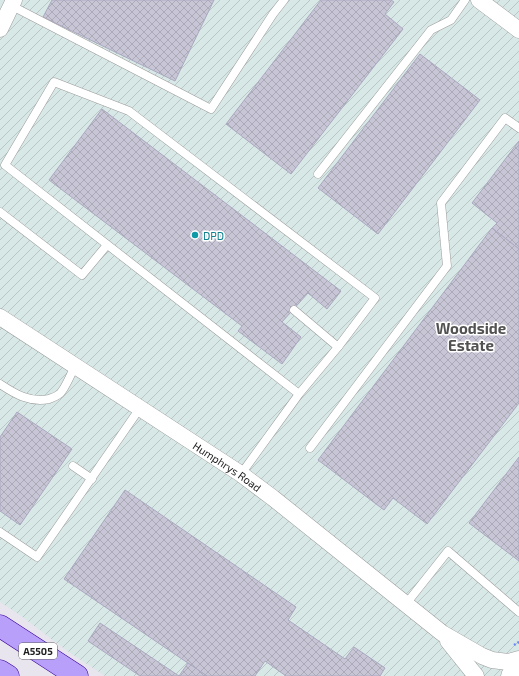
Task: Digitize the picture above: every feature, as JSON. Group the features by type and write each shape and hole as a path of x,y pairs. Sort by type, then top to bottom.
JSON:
{"main road":[{"name":"A5505","path":"0,626 77,676"},
{"path":"0,670 8,676"}],"street":[{"path":"479,0 519,30"},
{"path":"0,30 13,3"},
{"name":"Humphrys Road","path":"0,317 241,474 442,633 482,656 492,660 508,662 519,659"},
{"name":"Humphrys Road","path":"442,633 476,676"},
{"path":"511,676 519,667"}],"lane":[{"path":"13,3 210,109 273,14 284,0"},
{"path":"318,174 431,30 451,20 465,0"},
{"path":"241,474 300,394 375,298 129,111 54,82 2,168 107,245 300,394"},
{"path":"310,448 447,266 441,203 505,118 519,128"},
{"path":"0,212 82,275 107,245"},
{"path":"294,310 338,347"},
{"path":"0,384 32,400 44,400 56,397 62,392 75,366"},
{"path":"0,532 37,557 140,408"},
{"path":"73,466 92,479"},
{"path":"406,604 448,551 519,612"}],"shaded area":[{"path":"0,0 519,0 519,676 105,676 66,650 0,602"}],"building":[{"path":"52,0 214,0 175,81 43,17"},
{"path":"321,0 391,0 394,2 385,14 403,29 291,174 226,124"},
{"path":"420,54 480,100 378,234 318,188"},
{"name":"DPD","path":"102,109 341,291 327,309 308,293 282,322 301,337 282,364 238,331 242,326 49,180"},
{"path":"519,141 519,249 492,228 497,223 472,203"},
{"path":"492,228 519,249 519,403 427,524 393,498 384,510 318,460"},
{"path":"17,412 72,449 20,525 0,511 0,437"},
{"path":"519,457 519,561 469,523"},
{"path":"125,490 296,607 288,620 345,659 354,647 385,668 380,676 286,676 265,661 255,676 207,676 64,579"},
{"path":"100,623 179,676 140,676 88,641"},
{"path":"188,663 207,676 179,676"}],"place":[{"name":"DPD","path":"195,235"}],"district":[{"name":"Woodside Estate","path":"471,336"}]}
